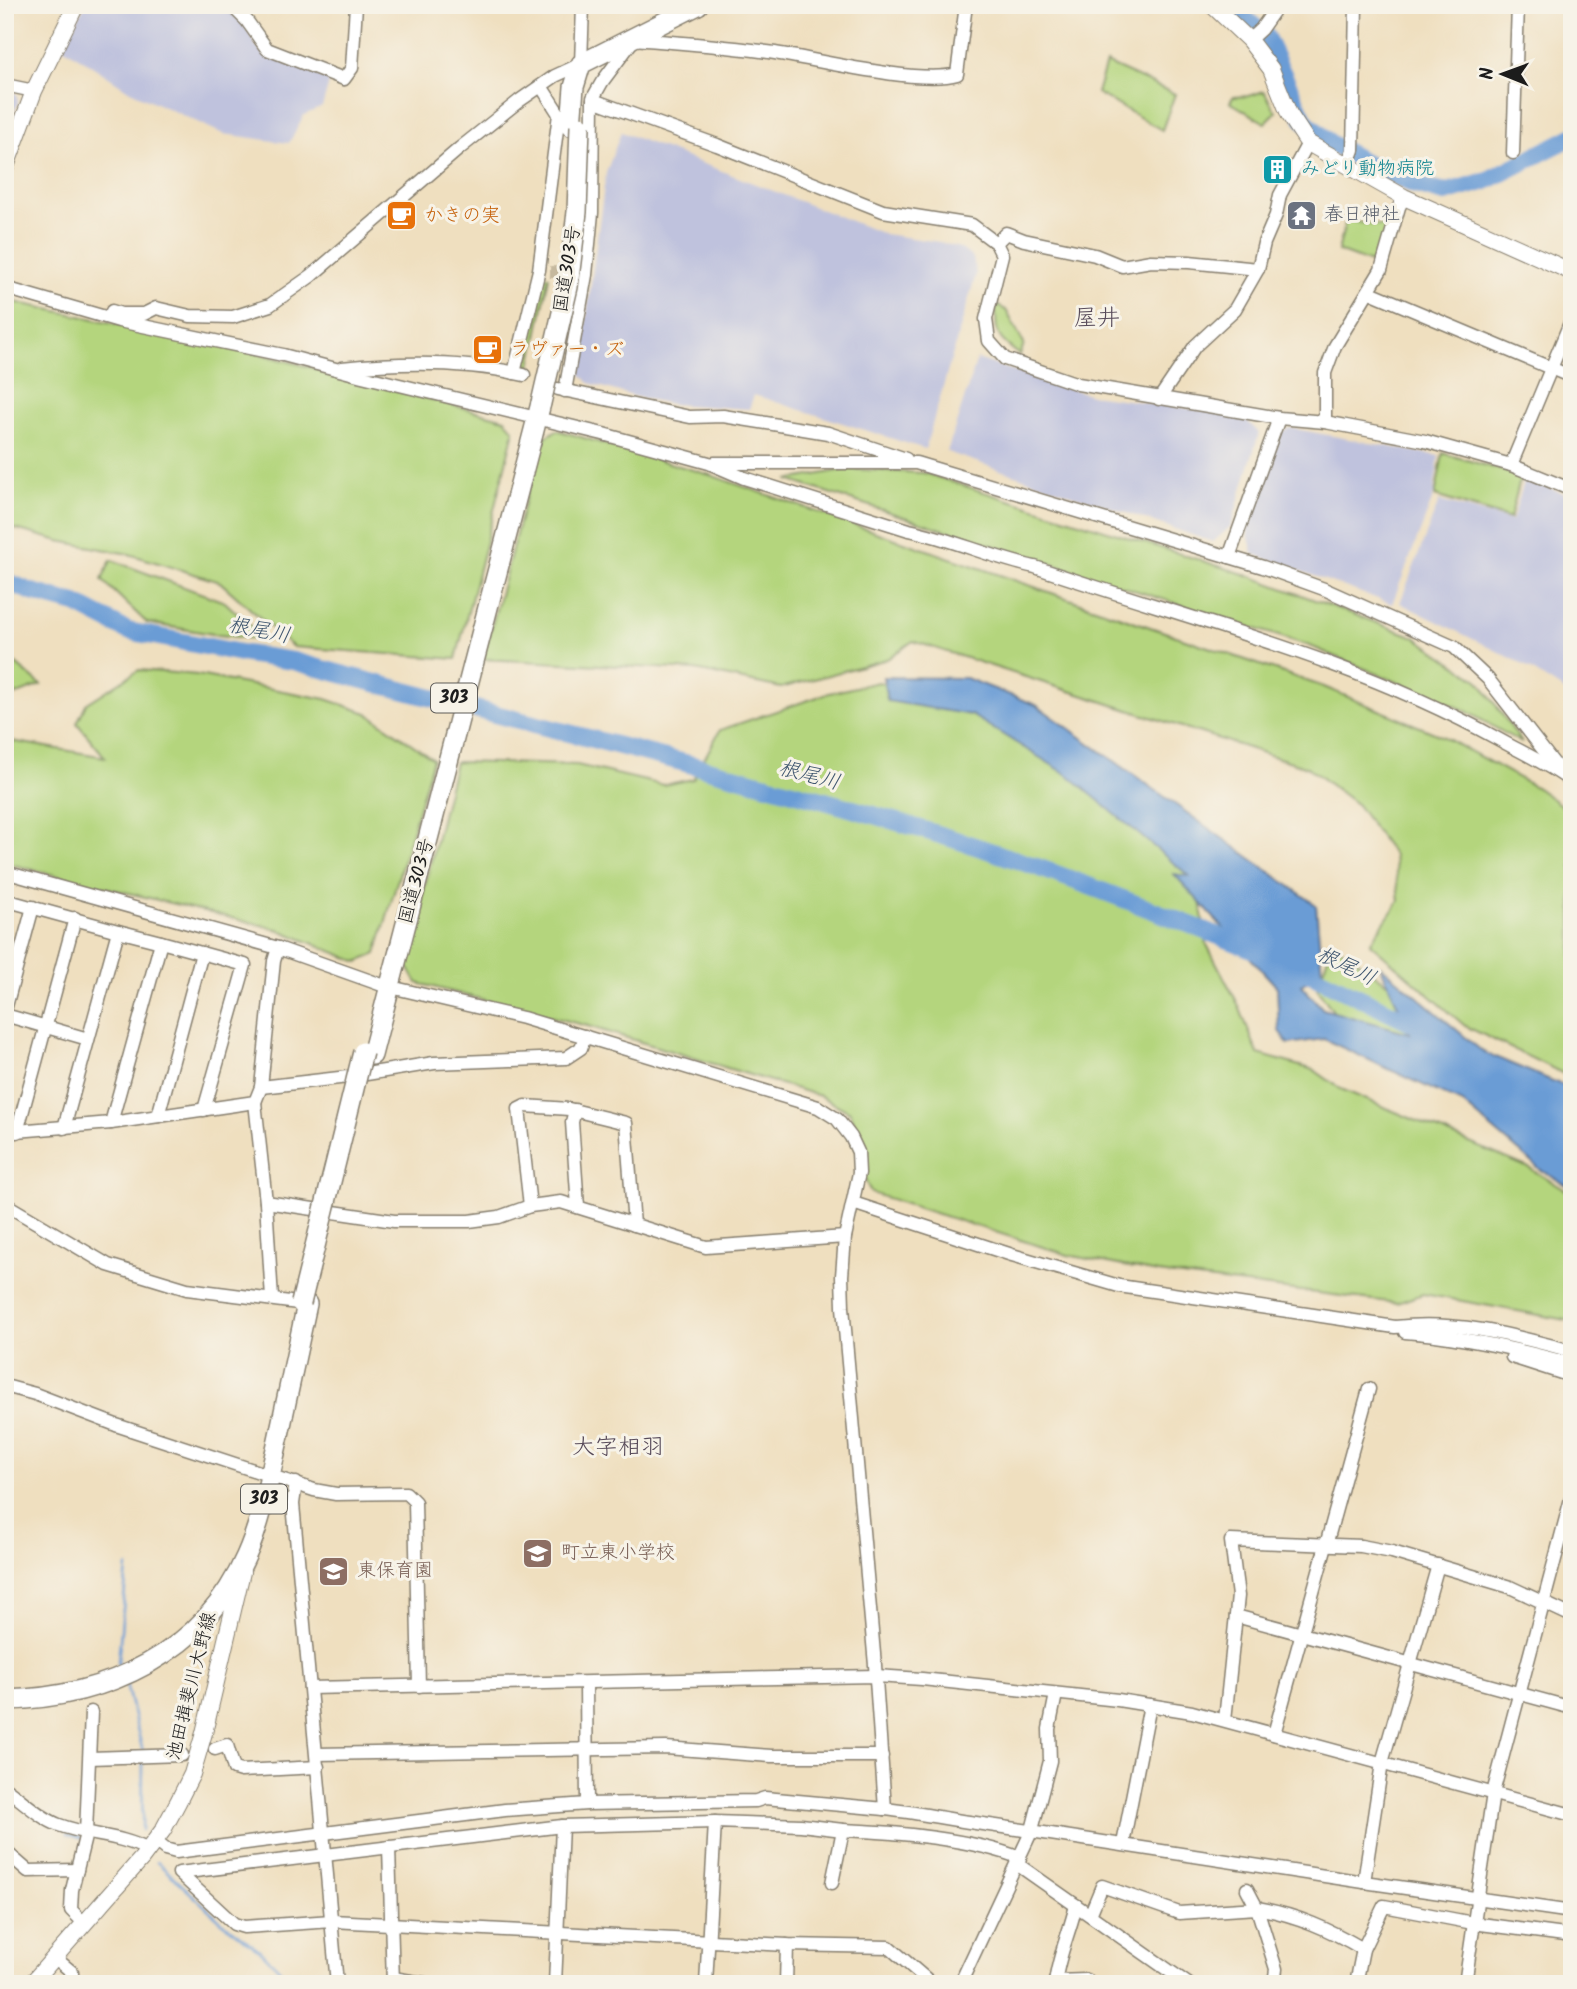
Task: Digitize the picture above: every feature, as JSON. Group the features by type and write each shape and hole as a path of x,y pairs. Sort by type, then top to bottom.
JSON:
{"highway":[{"path":"581,64 698,5"},
{"name":"国道303号","path":"5,1700 75,1693 113,1681 172,1650 187,1638 230,1587 247,1556 304,1304 532,417 568,287 577,212 576,126 583,86 581,64"},
{"name":"国道303号","path":"156,1658 201,1612 222,1582 238,1552 266,1474"}],"main road":[{"path":"5,169 34,91 76,5"},
{"path":"1212,5 1255,34 1289,114 1308,143 1404,197 1572,272"},
{"name":"池田揖斐川大野線","path":"31,1984 151,1846 178,1802 201,1743 247,1556"}],"street":[{"path":"231,5 247,21 267,50 344,79 352,68 356,5"},
{"path":"5,286 121,314 144,314 156,308 190,316 233,317 270,304 311,276 460,148 541,86 581,64 583,5"},
{"path":"565,391 592,213 593,100 602,82 634,39 771,52 887,72 947,77 957,74 966,5"},
{"path":"1255,34 1278,5"},
{"path":"1347,165 1353,150 1356,5"},
{"path":"1513,153 1518,5"},
{"path":"5,85 34,91"},
{"path":"335,369 376,365 447,365 519,374 545,271 559,114 541,86"},
{"path":"593,100 717,145 883,211 972,225 996,243 1002,255 986,319 989,341 1004,359 1078,384 1279,418 1325,422 1425,441 1511,465 1572,490"},
{"path":"1159,399 1195,346 1235,309 1258,269 1280,195 1308,143"},
{"path":"1325,422 1325,373 1335,346 1381,270 1404,197"},
{"path":"996,243 1006,233 1024,240 1095,255 1122,266 1151,261 1258,269"},
{"path":"5,286 21,295 119,321 283,355 709,463 744,478 909,530 933,535 1005,561 1035,566 1254,635 1346,669 1457,717 1567,779"},
{"path":"1370,292 1572,377"},
{"path":"1511,465 1572,317"},
{"path":"537,381 565,391 690,417 723,416 828,433 916,463 1229,557 1324,589 1454,647 1488,679 1567,779"},
{"path":"1229,557 1279,418"},
{"path":"709,463 916,463"},
{"path":"5,872 388,977 818,1107 837,1119 851,1137 858,1152 859,1173 845,1237 843,1307 876,1676 885,1809"},
{"path":"5,900 245,965 204,1110"},
{"path":"33,907 5,1012 88,1039"},
{"path":"75,918 45,1026 11,1132 111,1123 255,1102"},
{"path":"64,1128 118,931"},
{"path":"111,1123 161,942"},
{"path":"272,1299 266,1202 255,1102 261,1087 274,961 278,948"},
{"path":"158,1116 202,953"},
{"path":"261,1087 434,1063 566,1058 581,1048 584,1036"},
{"path":"530,1206 519,1109 525,1105 575,1110 626,1123 634,1225"},
{"path":"575,1110 572,1122 578,1207"},
{"path":"266,1202 394,1221 469,1221 499,1216 530,1206 561,1202 706,1247 845,1237"},
{"path":"853,1203 1119,1286 1395,1327 1426,1324 1466,1327 1572,1351"},
{"path":"5,1205 108,1265 187,1289 304,1304"},
{"path":"1395,1327 1400,1331 1434,1334 1572,1364"},
{"path":"1490,1345 1494,1351 1568,1375 1572,1380"},
{"path":"5,1386 36,1394 116,1425 314,1490 336,1494 406,1493 415,1502 419,1686"},
{"path":"1274,1734 1369,1389"},
{"path":"296,1483 293,1504 337,1984"},
{"path":"1465,1984 1493,1793 1569,1516 1572,1495"},
{"path":"1225,1720 1238,1596 1231,1541 1382,1550 1510,1587 1572,1616"},
{"path":"1364,1882 1382,1763 1438,1565"},
{"path":"1236,1616 1572,1708"},
{"path":"310,1688 876,1676 922,1679 1150,1704 1225,1720 1572,1815"},
{"path":"586,1683 587,1804"},
{"path":"960,1984 1032,1830 1050,1761 1049,1729 1056,1694"},
{"path":"1123,1844 1150,1704"},
{"path":"84,1923 71,1910 72,1890 86,1833 91,1712"},
{"path":"215,1749 227,1745 234,1769 241,1771 318,1760 586,1749 666,1748 771,1756 882,1756"},
{"path":"90,1758 182,1755"},
{"path":"5,1788 50,1821 86,1833 176,1852 505,1810 587,1804 756,1801 765,1798 885,1809 1572,1912"},
{"path":"706,1984 715,1822"},
{"path":"932,1984 889,1947 787,1945 332,1921 269,1927 234,1924 179,1873 562,1826 715,1822 874,1831 983,1847 1019,1861 1188,1984"},
{"path":"555,1984 562,1826"},
{"path":"832,1883 843,1830"},
{"path":"389,1847 393,1981 429,1984"},
{"path":"5,1851 28,1871 77,1870"},
{"path":"1090,1915 1102,1886 1179,1913 1258,1909 1276,1911 1327,1928 1363,1950"},
{"path":"1247,1889 1258,1909 1276,1969 1274,1984"},
{"path":"1076,1905 1058,1960 1055,1983 1086,1980 1093,1984"},
{"path":"1356,1984 1363,1950 1384,1906 1474,1923 1572,1936"},
{"path":"786,1984 787,1945"},
{"path":"54,1957 72,1972 72,1984"}],"shaded area":[{"path":"85,5 226,5 244,22 256,46 264,53 330,79 322,107 304,115 289,143 223,134 130,91 63,47"},
{"path":"5,90 16,93 18,102 5,136"},
{"path":"621,132 884,234 939,242 960,248 973,258 976,274 925,449 754,395 749,409 672,404 589,383 579,372 606,173"},
{"path":"977,359 1091,395 1243,416 1259,433 1231,526 1213,542 947,452"},
{"path":"1290,428 1439,456 1433,498 1392,604 1253,554 1247,529 1279,433"},
{"path":"1525,479 1572,496 1572,696 1519,662 1400,603 1439,501 1512,521"}],"green space":[{"path":"1106,63 1175,94 1162,130 1097,93"},
{"path":"1264,91 1276,112 1265,123 1230,102 1233,97"},
{"path":"1346,220 1392,228 1379,266 1338,251"},
{"path":"542,275 549,276 531,366 523,364"},
{"path":"5,300 268,356 505,419 514,431 456,659 293,647 220,582 129,554 59,541 5,526"},
{"path":"996,305 1006,310 1024,344 1020,355 1001,339 996,323"},
{"path":"557,430 710,475 1324,687 1444,737 1537,788 1572,813 1572,1078 1465,1026 1370,943 1399,901 1394,856 1357,805 1307,767 913,641 887,659 781,688 696,670 483,659 541,440"},
{"path":"1443,453 1521,476 1510,519 1435,496"},
{"path":"848,469 924,473 1247,575 1415,637 1479,681 1522,743 1462,709 1310,646 788,480"},
{"path":"111,560 225,602 266,640 147,623 102,580"},
{"path":"5,661 16,664 41,685 5,699"},
{"path":"139,670 198,675 326,699 367,713 433,759 376,954 358,962 277,929 5,863 5,740 105,757 77,723 86,704"},
{"path":"878,682 993,714 1193,857 1207,945 1238,1004 1258,1054 1314,1070 1341,1089 1529,1168 1572,1194 1572,1321 1423,1294 1397,1303 1158,1273 1068,1255 871,1193 865,1180 865,1149 850,1112 820,1096 588,1026 417,983 406,964 455,762 577,765 663,785 693,779 720,730 829,693"},
{"path":"1333,942 1433,1018 1491,1097 1359,1048 1317,988"}],"water":[{"path":"883,677 966,678 1036,705 1316,905 1322,973 1301,985 1323,1009 1410,1033 1380,965 1483,1052 1572,1089 1572,1188 1542,1171 1462,1103 1324,1039 1288,1044 1279,1031 1277,987 1174,874 1189,876 1068,775 971,715 887,701"}],"waterway":[{"path":"1228,5 1265,35 1305,121 1331,144 1415,185 1445,193 1486,181 1572,137"},
{"name":"根尾川","path":"5,581 32,592 76,604 128,631 293,661 860,811 1020,861 1257,951"},
{"name":"根尾川","path":"1296,967 1425,1029"},
{"path":"120,1668 118,1662 127,1567"},
{"path":"126,1684 143,1752"},
{"path":"142,1830 143,1762"},
{"path":"67,1834 81,1838"},
{"path":"157,1862 222,1922 262,1952 293,1984"}],"tunnel":[{"path":"550,272 574,273"}],"place":[{"name":"みどり動物病院","path":"1278,169"},
{"name":"春日神社","path":"1301,215"},
{"name":"かきの実","path":"401,216"},
{"name":"ラヴァー・ズ","path":"487,350"},
{"name":"町立東小学校","path":"538,1553"},
{"name":"東保育園","path":"334,1571"}],"district":[{"name":"屋井","path":"1097,319"},
{"name":"大字相羽","path":"618,1448"}]}
